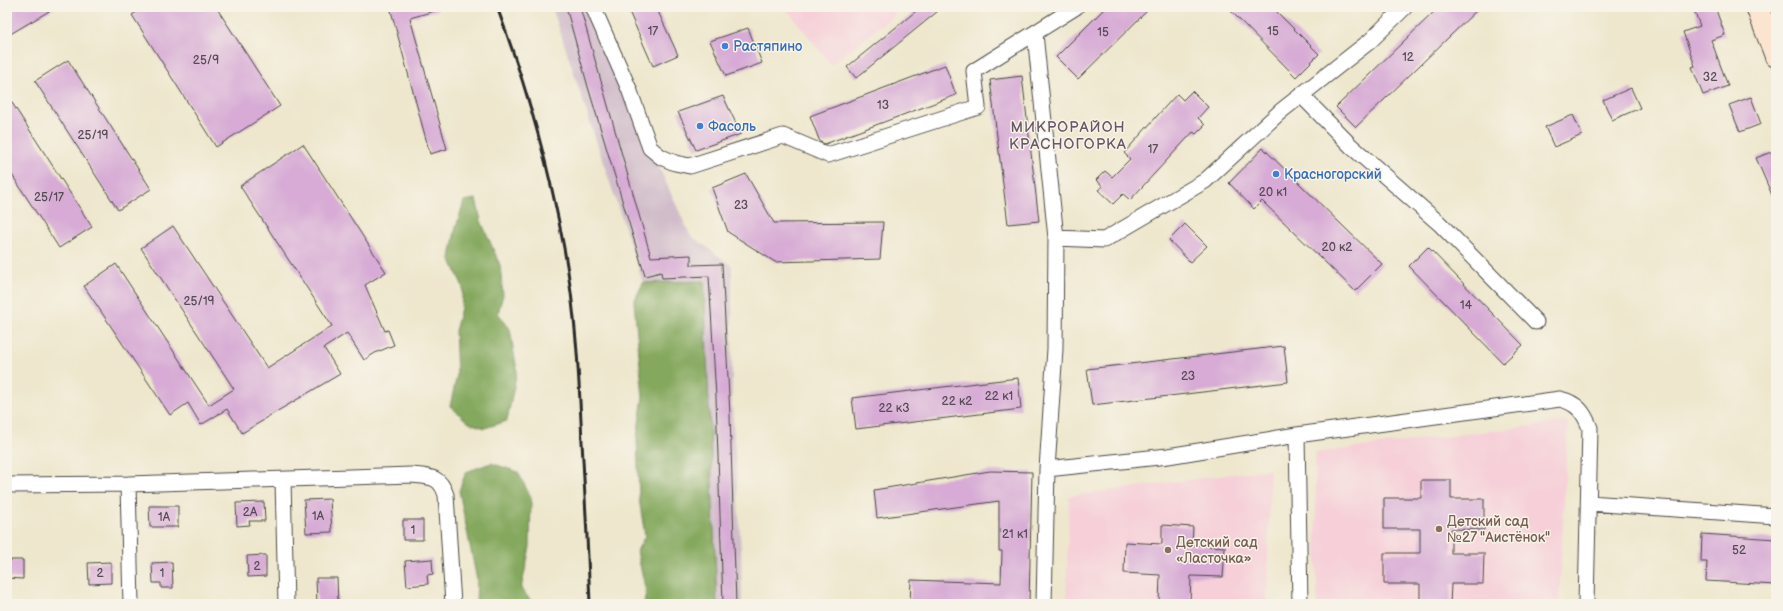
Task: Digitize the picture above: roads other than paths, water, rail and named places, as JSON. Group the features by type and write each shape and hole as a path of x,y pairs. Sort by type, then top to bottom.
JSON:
{"main road":[{"path":"1757,7 1776,56"}],"street":[{"path":"593,7 629,89 650,148 662,157 675,163 690,166 783,136 828,156 978,107 974,71 1076,7"},
{"path":"1056,238 1104,240 1205,181 1281,111 1370,41 1405,7"},
{"path":"1035,34 1056,238 1055,349 1051,429 1047,469 1044,604"},
{"path":"1302,96 1351,146 1440,224 1536,322"},
{"path":"1047,469 1168,456 1560,398 1571,401 1584,413 1590,428 1586,604"},
{"path":"1297,436 1300,604"},
{"path":"7,485 128,484 412,475 431,477 438,480 443,486 446,495 453,604"},
{"path":"283,480 286,604"},
{"path":"128,484 131,604"},
{"path":"1589,503 1776,516"}],"railway":[{"path":"497,7 518,66 536,126 558,217 568,272 578,369 590,604"}],"place":[{"name":"Растяпино","path":"725,46"},
{"name":"Фасоль","path":"700,126"},
{"name":"Красногорский","path":"1276,174"},
{"name":"Детский сад №27 \"Аистёнок\"","path":"1439,529"},
{"name":"Детский сад «Ласточка»","path":"1168,550"}],"district":[{"name":"МИКРОРАЙОН КРАСНОГОРКА","path":"1068,136"}]}
